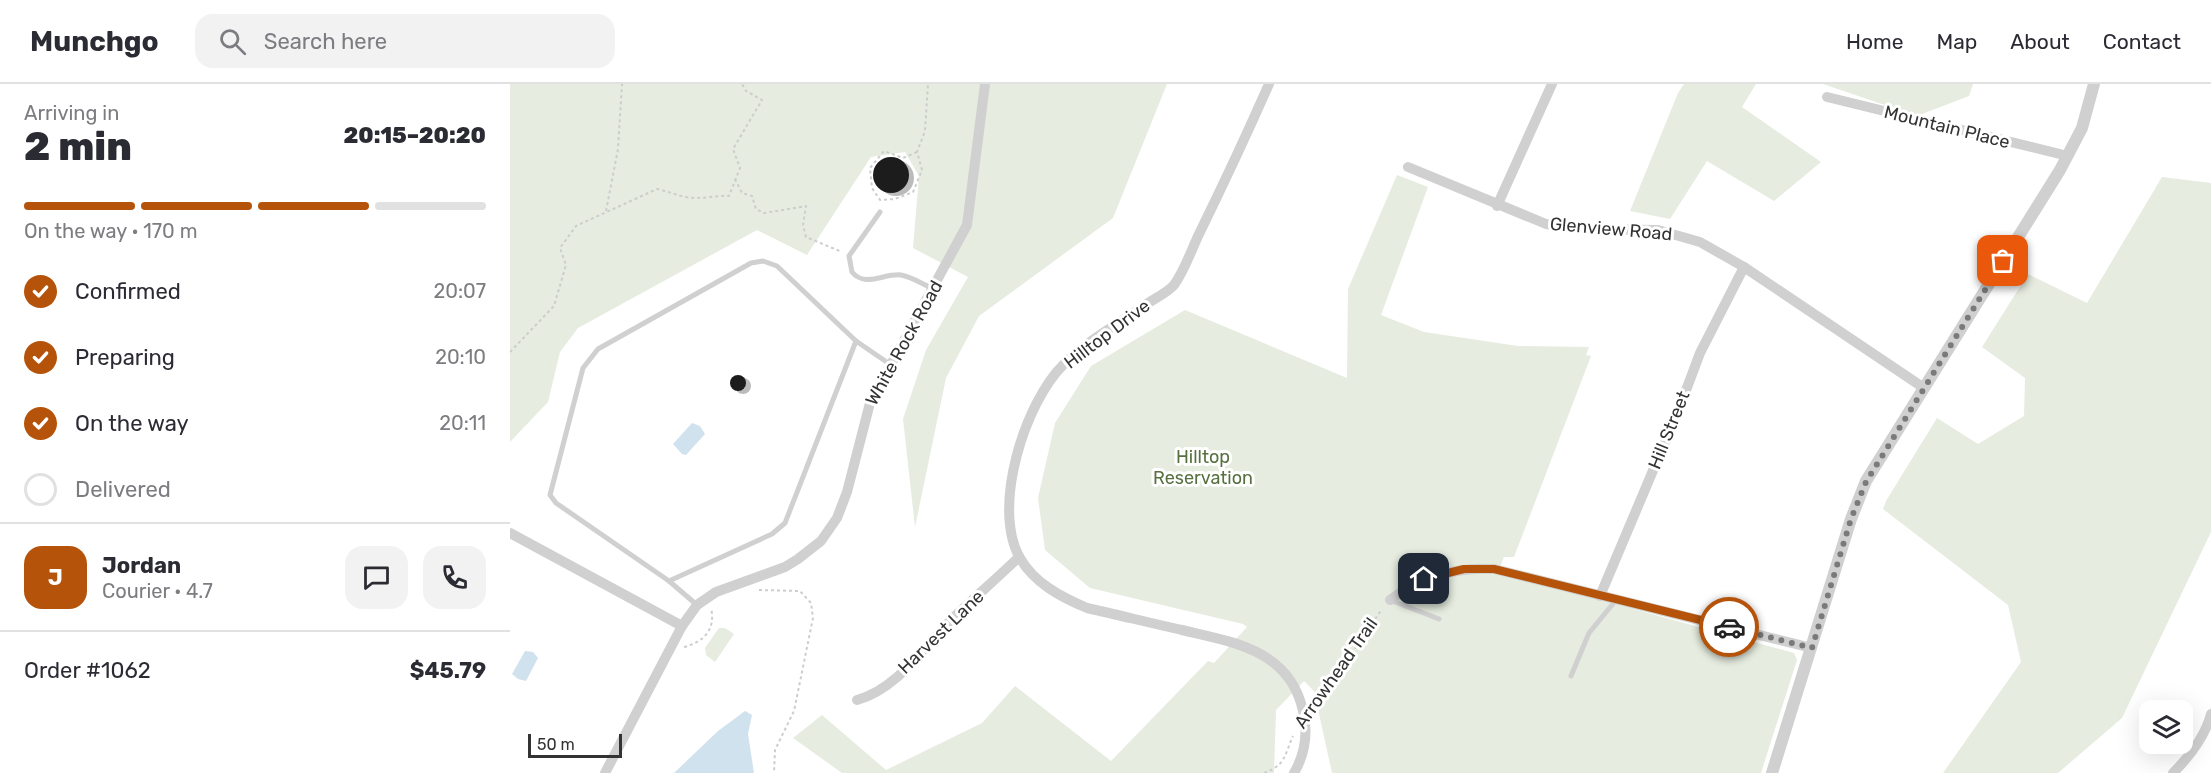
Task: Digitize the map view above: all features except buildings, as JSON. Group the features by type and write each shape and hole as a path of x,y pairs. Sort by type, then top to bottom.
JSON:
{"street":[{"name":"White Rock Road","path":"604,773 682,626 697,605 707,597 732,585 778,570 798,560 830,530 847,492 864,418 967,225 985,84"},
{"name":"Hilltop Drive","path":"1269,84 1173,286 1076,353 1051,378 1032,408 1021,441 1009,503 1011,536 1019,557 1030,573 1051,591 1087,608 1238,643 1262,653 1290,680 1301,703 1305,719 1304,747 1294,773"},
{"path":"1497,206 1552,84"},
{"path":"1772,773 1859,495 2068,156 2082,128 2094,84"},
{"name":"Mountain Place","path":"1827,97 2068,156"},
{"name":"Glenview Road","path":"1408,167 1497,206 1546,224 1579,229 1640,228 1676,234 1712,247 1924,388"},
{"name":"Hill Street","path":"1600,596 1679,409 1700,353 1744,267"},
{"path":"510,533 682,626"},
{"name":"Harvest Lane","path":"857,700 875,694 912,663 951,621 1019,557"},
{"path":"1390,600 1412,585 1436,574 1479,568 1508,571 1812,648"},
{"path":"2173,773 2190,756 2211,714"}],"lane":[{"path":"880,212 849,256 849,267 859,278 868,280 901,275 934,289"},
{"path":"697,605 669,581 556,503 550,495 583,368 589,358 598,349 751,263 763,261 777,266 856,341 891,365"},
{"path":"669,581 772,534 785,523 856,341"},
{"path":"1390,600 1438,619"},
{"path":"1571,676 1589,633 1616,600"}],"path":[{"path":"606,211 618,149 622,84"},
{"path":"510,352 554,306 566,266 560,248 576,226 657,189 687,198 707,196 717,199 729,196 740,168 733,149 762,100 746,91 742,84"},
{"path":"917,152 903,158 884,151 870,168 872,188 880,200 896,199 913,192 922,170 917,152 925,131 928,84"},
{"path":"735,179 742,193 752,196 756,209 764,213 806,206 802,225 806,237 849,256"},
{"path":"732,585 768,591 800,591 811,603 813,618 794,711 776,750 774,773"},
{"path":"671,646 692,645 707,634 713,617 707,597"},
{"name":"Arrowhead Trail","path":"1264,773 1283,762 1296,728 1305,719 1374,618 1390,600"},
{"path":"707,634 712,638"}],"green space":[{"path":"510,84 1167,84 1113,218 979,316 946,378 915,527 903,419 926,350 968,277 913,248 919,176 905,152 871,157 807,255 757,230 578,328 560,352 548,402 510,442"},
{"path":"1684,84 1756,84 1742,107 1821,162 1774,201 1707,161 1670,219 1630,211 1678,93"},
{"path":"1823,84 1973,84 1969,96 1917,116"},
{"name":"Hilltop Reservation","path":"1397,175 1428,187 1381,315 1424,332 1518,346 1589,347 1586,355 1591,356 1514,557 1504,557 1498,572 1794,653 1797,660 1761,773 1332,773 1314,691 1304,681 1276,710 1274,773 842,773 793,738 822,715 886,770 982,723 1015,686 1111,761 1208,661 1214,663 1247,627 1243,624 1090,588 1045,550 1038,498 1055,423 1091,366 1185,310 1347,378 1348,289"},
{"path":"2162,177 2211,183 2211,532 2122,718 2058,773 1943,773 2021,662 2008,605 1883,509 1937,418 1978,444 2024,416 2025,378 1982,347 2028,274 2087,303"},
{"path":"719,628 725,628 734,634 715,662 706,655 705,648"}],"water":[{"path":"692,423 700,426 705,434 686,455 682,454 673,444"},
{"path":"525,651 533,652 538,658 526,681 512,674"},
{"path":"745,711 752,715 748,734 754,773 674,773 718,731"}],"way so far":[{"path":"1729,627 1812,648 1859,495 2003,261"}],"route":[{"path":"1424,579 1436,574 1464,569 1508,571 1729,627"}]}
